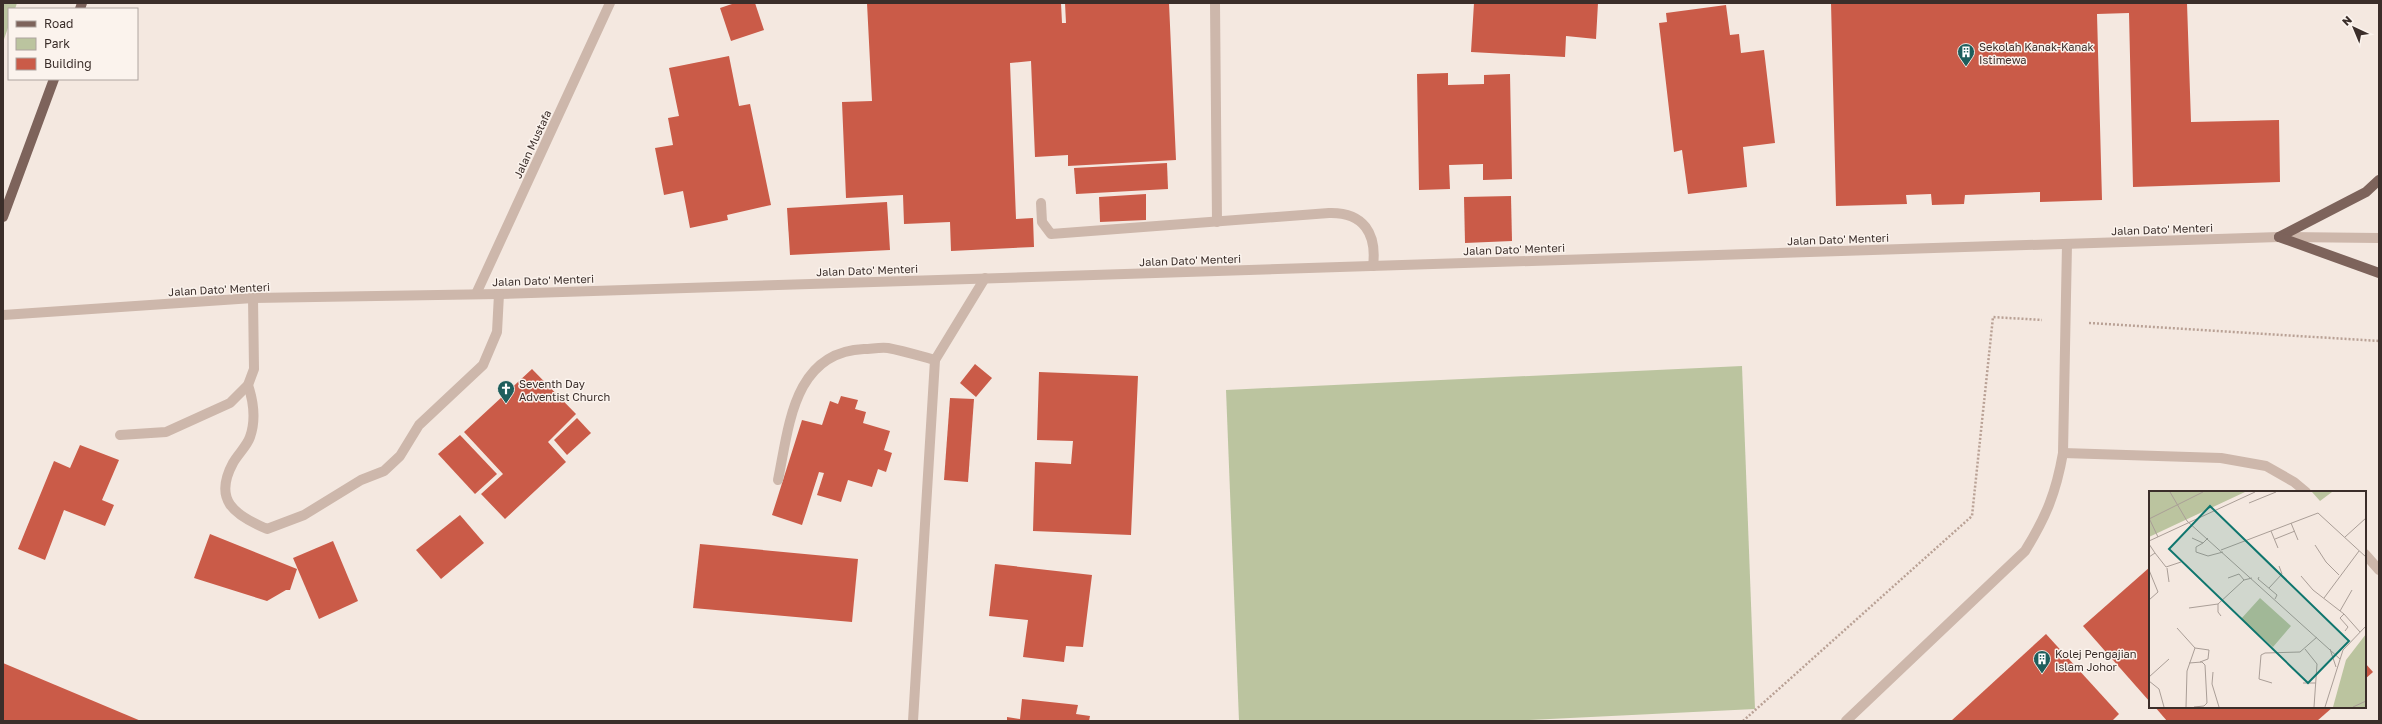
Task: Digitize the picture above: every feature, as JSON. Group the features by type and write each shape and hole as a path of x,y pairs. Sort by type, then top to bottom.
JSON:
{"main road":[{"path":"3,217 54,80"},
{"path":"2279,237 2366,192 2379,180"},
{"path":"2279,237 2379,273"}],"street":[{"name":"Jalan Mustafa","path":"476,294 610,3"},
{"path":"1215,3 1217,222"},
{"path":"1041,203 1042,222 1051,234 1330,213 1349,214 1362,222 1369,234 1374,247 1373,266"},
{"name":"Jalan Dato' Menteri","path":"3,315 253,298 499,294 2279,237 2379,238"},
{"path":"1846,721 2025,551 2042,524 2057,485 2063,453 2067,244"},
{"path":"914,721 935,360 985,278"},
{"path":"248,385 254,402 250,437 233,463 224,487 229,505 243,519 267,529 304,515 361,480 384,471 400,456 419,425 483,364 498,332 499,294"},
{"path":"120,435 166,432 230,403 248,385 254,369 253,298"},
{"path":"778,480 793,405 802,386 832,355 855,349 887,348 935,360"},
{"path":"2063,453 2221,458 2266,466 2294,482 2305,491"},
{"path":"2366,555 2379,570"}],"path":[{"path":"1743,721 1972,516 1993,317 2048,320"},
{"path":"2087,323 2379,341"}],"green space":[{"path":"3,3 17,3 15,8 8,8 8,28 3,42"},
{"path":"1742,366 1755,709 1506,721 1239,721 1226,390"}],"building":[{"path":"735,3 755,3 764,30 731,41 720,8"},
{"path":"867,3 1061,3 1062,23 1066,23 1065,3 1169,3 1176,160 1068,166 1068,155 1035,157 1031,61 1010,63 1016,219 1033,218 1034,247 951,251 950,222 904,224 903,195 846,198 842,102 872,101"},
{"path":"1474,3 1598,3 1596,39 1566,36 1565,57 1471,52"},
{"name":"Sekolah Kanak-Kanak Istimewa","path":"1831,3 2187,3 2191,122 2279,120 2280,182 2133,187 2129,13 2097,14 2102,200 2040,202 2040,192 1965,195 1964,204 1932,205 1931,194 1906,195 1907,204 1836,206"},
{"path":"1726,5 1730,35 1739,34 1741,53 1764,50 1775,143 1743,147 1747,187 1688,194 1682,150 1674,152 1659,23 1667,22 1666,13"},
{"path":"729,56 739,106 750,104 771,205 727,215 728,220 690,228 683,191 664,195 655,148 673,145 668,118 679,116 669,68"},
{"path":"1448,73 1448,85 1484,84 1484,75 1510,74 1512,179 1483,180 1483,164 1449,165 1450,189 1419,190 1417,74"},
{"path":"1167,163 1168,189 1076,194 1074,168"},
{"path":"1146,194 1146,220 1100,222 1099,197"},
{"path":"1511,196 1512,241 1465,243 1464,197"},
{"path":"887,202 890,250 790,255 787,208"},
{"path":"975,364 992,378 976,397 960,383"},
{"path":"532,369 576,414 548,442 566,462 505,519 481,494 503,474 464,432"},
{"path":"1039,372 1138,376 1131,535 1033,531 1035,462 1071,464 1073,441 1037,440"},
{"path":"841,396 858,400 855,409 866,412 863,423 890,431 884,450 892,453 886,472 878,469 872,487 848,480 841,502 817,495 824,473 819,472 802,525 772,515 802,420 822,425 830,401 838,404"},
{"path":"950,398 974,399 968,482 944,480"},
{"path":"577,418 591,433 567,455 554,440"},
{"path":"460,435 497,474 475,494 438,454"},
{"path":"80,445 119,460 102,500 114,505 105,526 64,510 45,560 18,549 54,461 70,468"},
{"path":"460,515 484,543 441,579 416,550"},
{"path":"210,534 297,569 290,590 286,590 267,601 194,578"},
{"path":"333,541 358,601 319,619 293,558"},
{"path":"700,544 858,559 852,622 693,608"},
{"path":"995,564 1092,575 1083,647 1066,646 1064,662 1023,657 1028,620 989,616"},
{"name":"Kolej Pengajian Islam Johor","path":"2149,568 2149,701 2083,626"},
{"name":"Kolej Pengajian Islam Johor","path":"2046,634 2119,714 2112,721 1951,721"},
{"path":"3,663 141,721 3,720"},
{"path":"2366,664 2373,672 2366,678"},
{"path":"1022,699 1078,705 1076,714 1090,716 1089,721 1007,721 1007,717 1020,719"},
{"path":"2156,708 2332,708 2317,721 2167,721"}],"place":[{"name":"Sekolah Kanak-Kanak Istimewa","path":"1966,67"},
{"name":"Seventh Day Adventist Church","path":"506,404"},
{"name":"Kolej Pengajian Islam Johor","path":"2042,674"}]}
